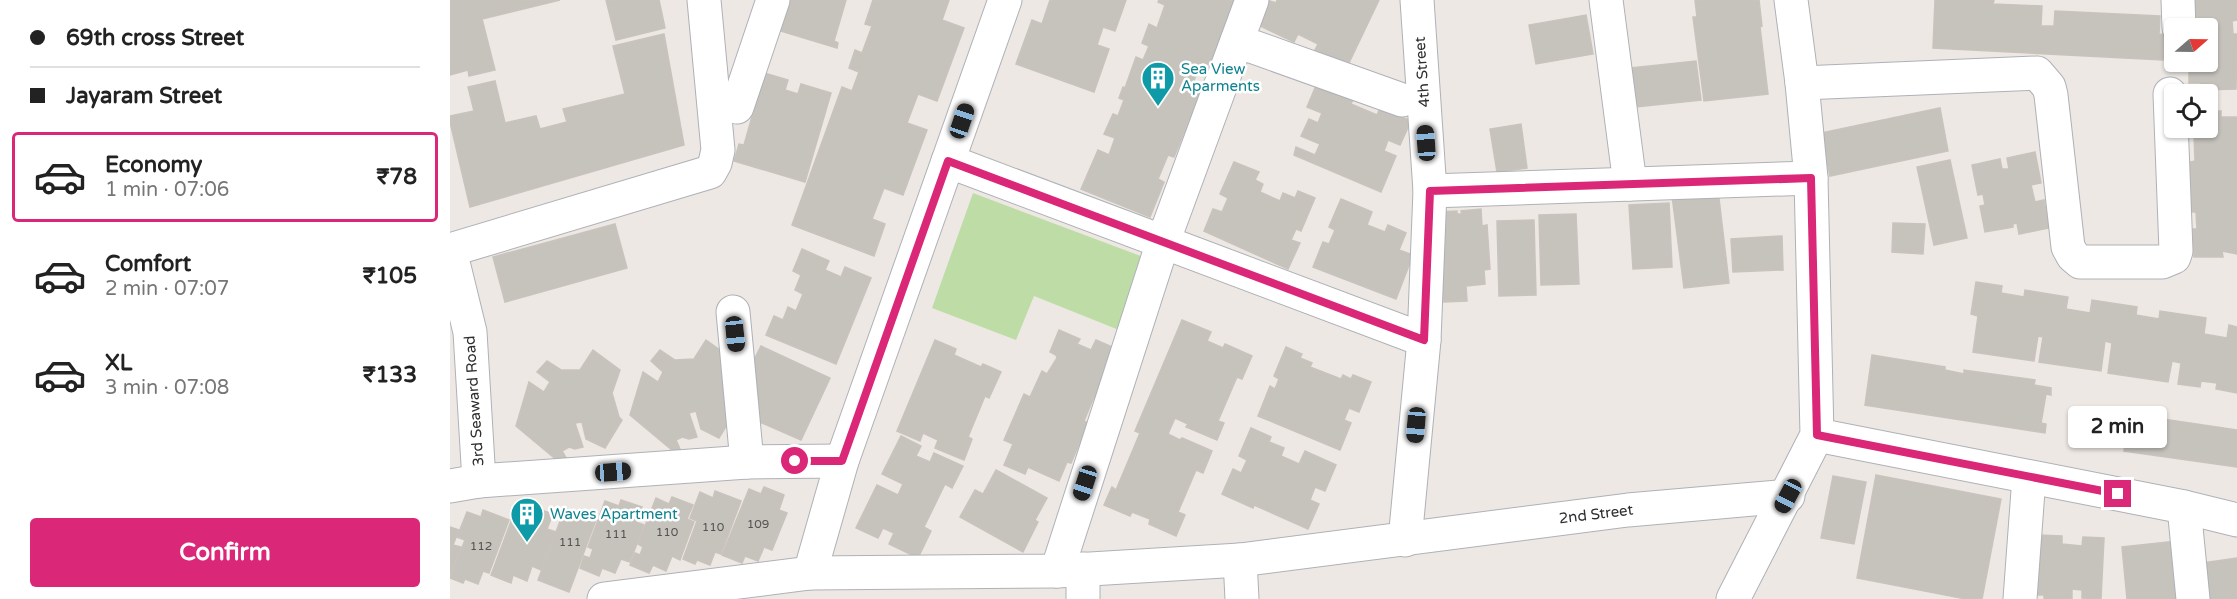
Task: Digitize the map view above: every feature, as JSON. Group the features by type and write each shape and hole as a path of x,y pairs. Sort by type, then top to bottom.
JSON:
{"street":[{"path":"450,250 710,172 716,163 718,150 704,0"},
{"path":"737,108 773,0"},
{"path":"810,573 842,461 1005,0"},
{"path":"1074,580 1163,242 1252,0"},
{"name":"4th Street","path":"1405,540 1424,340 1430,191 1417,0"},
{"path":"1606,0 1630,184"},
{"path":"1733,599 1788,496 1817,435 1811,178 1791,0"},
{"path":"2178,0 2179,18"},
{"path":"1237,41 1402,100"},
{"path":"1802,83 2037,73 2049,87 2051,95 2068,247 2080,262 2162,262 2174,257 2176,251 2172,138"},
{"path":"948,161 1424,340"},
{"path":"1430,191 1811,178"},
{"name":"3rd Seaward Road","path":"450,250 470,332 465,483"},
{"path":"733,312 747,462"},
{"path":"1817,435 2184,507 2237,520"},
{"path":"465,483 747,462 842,461"},
{"path":"2020,599 2029,477"},
{"name":"2nd Street","path":"604,599 810,573 1074,580 1405,540 1628,510 1788,496"},
{"path":"2184,507 2193,599"},
{"path":"1240,560 1242,599"}],"green space":[{"path":"973,193 1146,258 1119,330 1034,296 1016,340 932,308"}],"building":[{"path":"450,0 560,0 482,19 495,70 469,76 468,70 450,75"},
{"path":"606,0 659,0 665,28 616,40"},
{"path":"787,0 846,0 834,41 838,43 837,48 771,28"},
{"path":"873,0 949,0 942,20 964,28 937,101 918,94 907,123 927,130 903,195 884,188 872,219 885,224 874,256 792,225 842,87 852,91 859,72 849,68 855,50 862,53 872,26 865,24"},
{"path":"1050,0 1126,0 1115,31 1103,27 1097,45 1109,49 1094,92 1016,64 1032,20 1042,24"},
{"name":"Sea View Aparments","path":"1159,0 1239,0 1212,66 1202,62 1192,85 1202,89 1174,157 1168,155 1158,179 1164,182 1150,217 1081,189 1098,150 1109,155 1115,138 1104,134 1113,114 1118,116 1124,100 1119,98 1136,57 1143,60 1149,46 1142,43 1149,24 1157,28 1165,5 1158,2"},
{"path":"1267,0 1276,3 1277,0 1379,0 1347,67 1314,52 1318,44 1298,34 1294,42 1256,24"},
{"path":"1695,0 1759,0 1768,94 1704,101 1693,17 1697,17"},
{"path":"1935,0 1994,0 1993,4 2042,6 2041,26 2054,26 2055,11 2160,16 2159,34 2164,35 2163,60 1933,48"},
{"path":"2187,0 2237,0 2237,20 2232,21 2233,34 2237,34 2236,89 2218,90 2218,84 2189,83 2189,72 2218,72 2218,18 2188,18"},
{"path":"1586,15 1593,54 1536,64 1529,25"},
{"path":"664,34 684,145 470,207 450,122 450,116 474,111 468,87 495,81 505,123 536,116 540,129 567,122 563,109 625,94 613,46"},
{"path":"1696,61 1701,100 1636,107 1631,68"},
{"path":"761,72 788,80 785,90 798,94 801,84 831,93 805,182 734,161 739,144 744,145 759,92"},
{"path":"1318,81 1354,97 1351,104 1377,115 1380,108 1411,121 1400,145 1388,140 1384,151 1396,156 1381,192 1294,155 1296,147 1315,155 1320,144 1301,136 1309,119 1318,123 1322,113 1307,107"},
{"path":"1940,108 1948,151 1830,176 1821,133"},
{"path":"2218,111 2221,111 2221,117 2237,117 2237,254 2222,251 2223,257 2194,257 2193,229 2197,229 2196,212 2192,212 2190,162 2195,161 2194,138 2218,138"},
{"path":"1521,124 1527,168 1497,172 1490,129"},
{"path":"2035,152 2041,183 2031,185 2035,202 2044,200 2049,228 2019,234 2017,223 2013,224 2013,227 1985,232 1980,206 1985,205 1983,194 1978,195 1972,165 2000,159 2002,169 2009,169 2007,158"},
{"path":"1950,160 1967,238 1934,245 1917,167"},
{"path":"1234,162 1259,172 1255,180 1263,184 1260,192 1280,201 1283,193 1295,198 1298,191 1315,198 1301,231 1296,229 1291,240 1300,243 1288,269 1204,231 1213,209 1222,212 1228,198 1220,194"},
{"path":"1718,190 1729,283 1684,288 1672,196"},
{"path":"1341,199 1372,212 1367,225 1385,232 1388,225 1406,233 1399,250 1413,255 1396,299 1313,267 1323,242 1329,244 1335,230 1329,227"},
{"path":"1669,203 1672,267 1633,269 1629,205"},
{"path":"1481,209 1482,226 1487,225 1490,269 1484,270 1485,284 1466,286 1467,301 1444,302 1439,212 1457,211 1457,214 1462,214 1461,211"},
{"path":"1576,214 1579,284 1541,285 1539,215"},
{"path":"1534,220 1536,295 1499,296 1497,221"},
{"path":"1893,223 1925,224 1923,254 1892,252"},
{"path":"615,224 627,268 505,302 493,257"},
{"path":"1782,236 1783,270 1733,272 1731,239"},
{"path":"802,249 829,261 825,270 841,277 845,267 871,278 836,364 766,335 774,316 783,320 788,307 796,311 803,294 795,290 801,275 793,271"},
{"path":"1976,282 2002,286 2001,293 2024,297 2025,290 2068,297 2066,309 2090,313 2092,300 2137,307 2136,315 2159,319 2160,311 2206,318 2204,334 2227,338 2229,325 2237,327 2237,393 2216,389 2217,383 2201,381 2200,387 2178,384 2181,363 2172,361 2168,382 2108,373 2112,343 2105,341 2101,371 2039,362 2043,337 2038,336 2034,361 1973,352 1978,316 1971,314"},
{"path":"1182,320 1211,332 1207,341 1223,348 1225,344 1252,356 1242,379 1237,377 1218,421 1224,423 1217,440 1186,427 1188,424 1175,418 1168,434 1212,451 1203,473 1196,470 1178,512 1185,515 1176,536 1149,524 1150,519 1132,512 1130,516 1104,505 1112,487 1116,490 1140,433 1135,431"},
{"path":"1059,330 1080,339 1077,344 1091,350 1096,340 1119,350 1098,399 1094,397 1084,421 1088,423 1071,463 1067,462 1059,481 1028,467 1025,474 1004,465 1013,444 1004,440 1024,394 1030,397 1042,371 1047,374 1057,358 1050,352"},
{"path":"706,340 734,360 736,410 719,438 701,429 696,411 689,413 697,437 689,439 682,437 676,440 680,449 673,451 630,415 643,372 658,382 663,372 651,361 660,350 675,360 694,359"},
{"path":"935,340 956,349 954,355 981,367 983,364 1001,372 989,398 985,396 968,437 972,439 964,460 935,448 938,440 923,433 920,441 897,431"},
{"path":"761,346 830,378 801,440 753,419 747,374"},
{"path":"1286,347 1302,354 1300,358 1312,363 1310,367 1341,379 1343,375 1351,379 1353,375 1371,382 1359,412 1349,408 1344,420 1351,423 1340,450 1258,416 1270,386 1275,389 1279,379 1274,376"},
{"path":"593,350 620,370 612,393 622,420 605,448 586,439 582,422 575,423 583,447 575,449 569,447 562,451 567,459 559,462 516,426 529,382 544,392 550,382 537,372 547,361 561,370 580,370"},
{"path":"1872,355 1945,367 1945,370 1964,374 1964,370 2035,380 2034,385 2051,388 2051,395 2046,394 2041,423 2046,424 2045,433 1865,405"},
{"path":"2129,414 2237,430 2237,467 2124,451"},
{"path":"1251,428 1271,437 1269,442 1284,448 1281,456 1299,464 1305,451 1336,465 1325,491 1315,487 1310,500 1319,504 1308,529 1254,505 1253,508 1222,494 1233,469 1241,473 1247,460 1239,456"},
{"path":"901,436 921,446 916,456 930,462 934,453 963,466 952,488 945,484 924,527 931,531 918,558 889,544 894,533 883,528 878,538 856,528 877,485 898,495 903,484 882,474"},
{"path":"996,470 1047,498 1035,520 1038,522 1023,552 960,517 975,490 983,494"},
{"path":"1876,475 2001,499 1982,599 1966,599 1857,578"},
{"path":"1833,476 1866,482 1854,544 1821,538"},
{"path":"764,487 784,495 779,510 787,513 772,550 764,547 758,561 745,556 742,563 722,555 749,489 761,494"},
{"name":"Waves Apartment","path":"715,491 741,501 721,554 715,552 710,565 697,560 695,564 683,559 697,521 690,518 700,492 713,498"},
{"name":"Waves Apartment","path":"672,497 693,505 687,519 694,522 680,560 672,556 666,571 653,565 649,573 630,565 635,553 640,555 643,547 638,544 656,498 669,504"},
{"name":"Waves Apartment","path":"621,500 642,507 636,522 644,525 630,562 621,559 615,573 602,568 599,576 580,568 584,556 590,558 593,549 588,547 605,501 619,506"},
{"name":"Waves Apartment","path":"532,507 553,514 547,529 556,532 541,570 532,566 527,581 513,575 511,583 491,575 516,508 530,513"},
{"name":"Waves Apartment","path":"565,508 596,520 569,592 538,580"},
{"name":"Waves Apartment","path":"483,510 509,520 489,573 483,571 478,584 465,579 463,583 450,578 465,540 457,537 467,512 481,517"},
{"path":"450,527 459,530 453,545 461,547 450,575"},
{"path":"2038,535 2062,536 2062,544 2082,546 2083,537 2104,538 2101,599 2082,598 2082,590 2072,589 2072,599 2044,599 2044,595 2034,595"},
{"path":"2177,541 2183,599 2127,599 2122,547"},
{"path":"2237,558 2237,599 2202,599 2203,563"}],"place":[{"name":"Sea View Aparments","path":"1158,107"},
{"name":"Waves Apartment","path":"527,543"}],"route":[{"path":"795,461 842,461 948,161 1424,340 1430,191 1811,178 1817,435 2118,494"}]}
